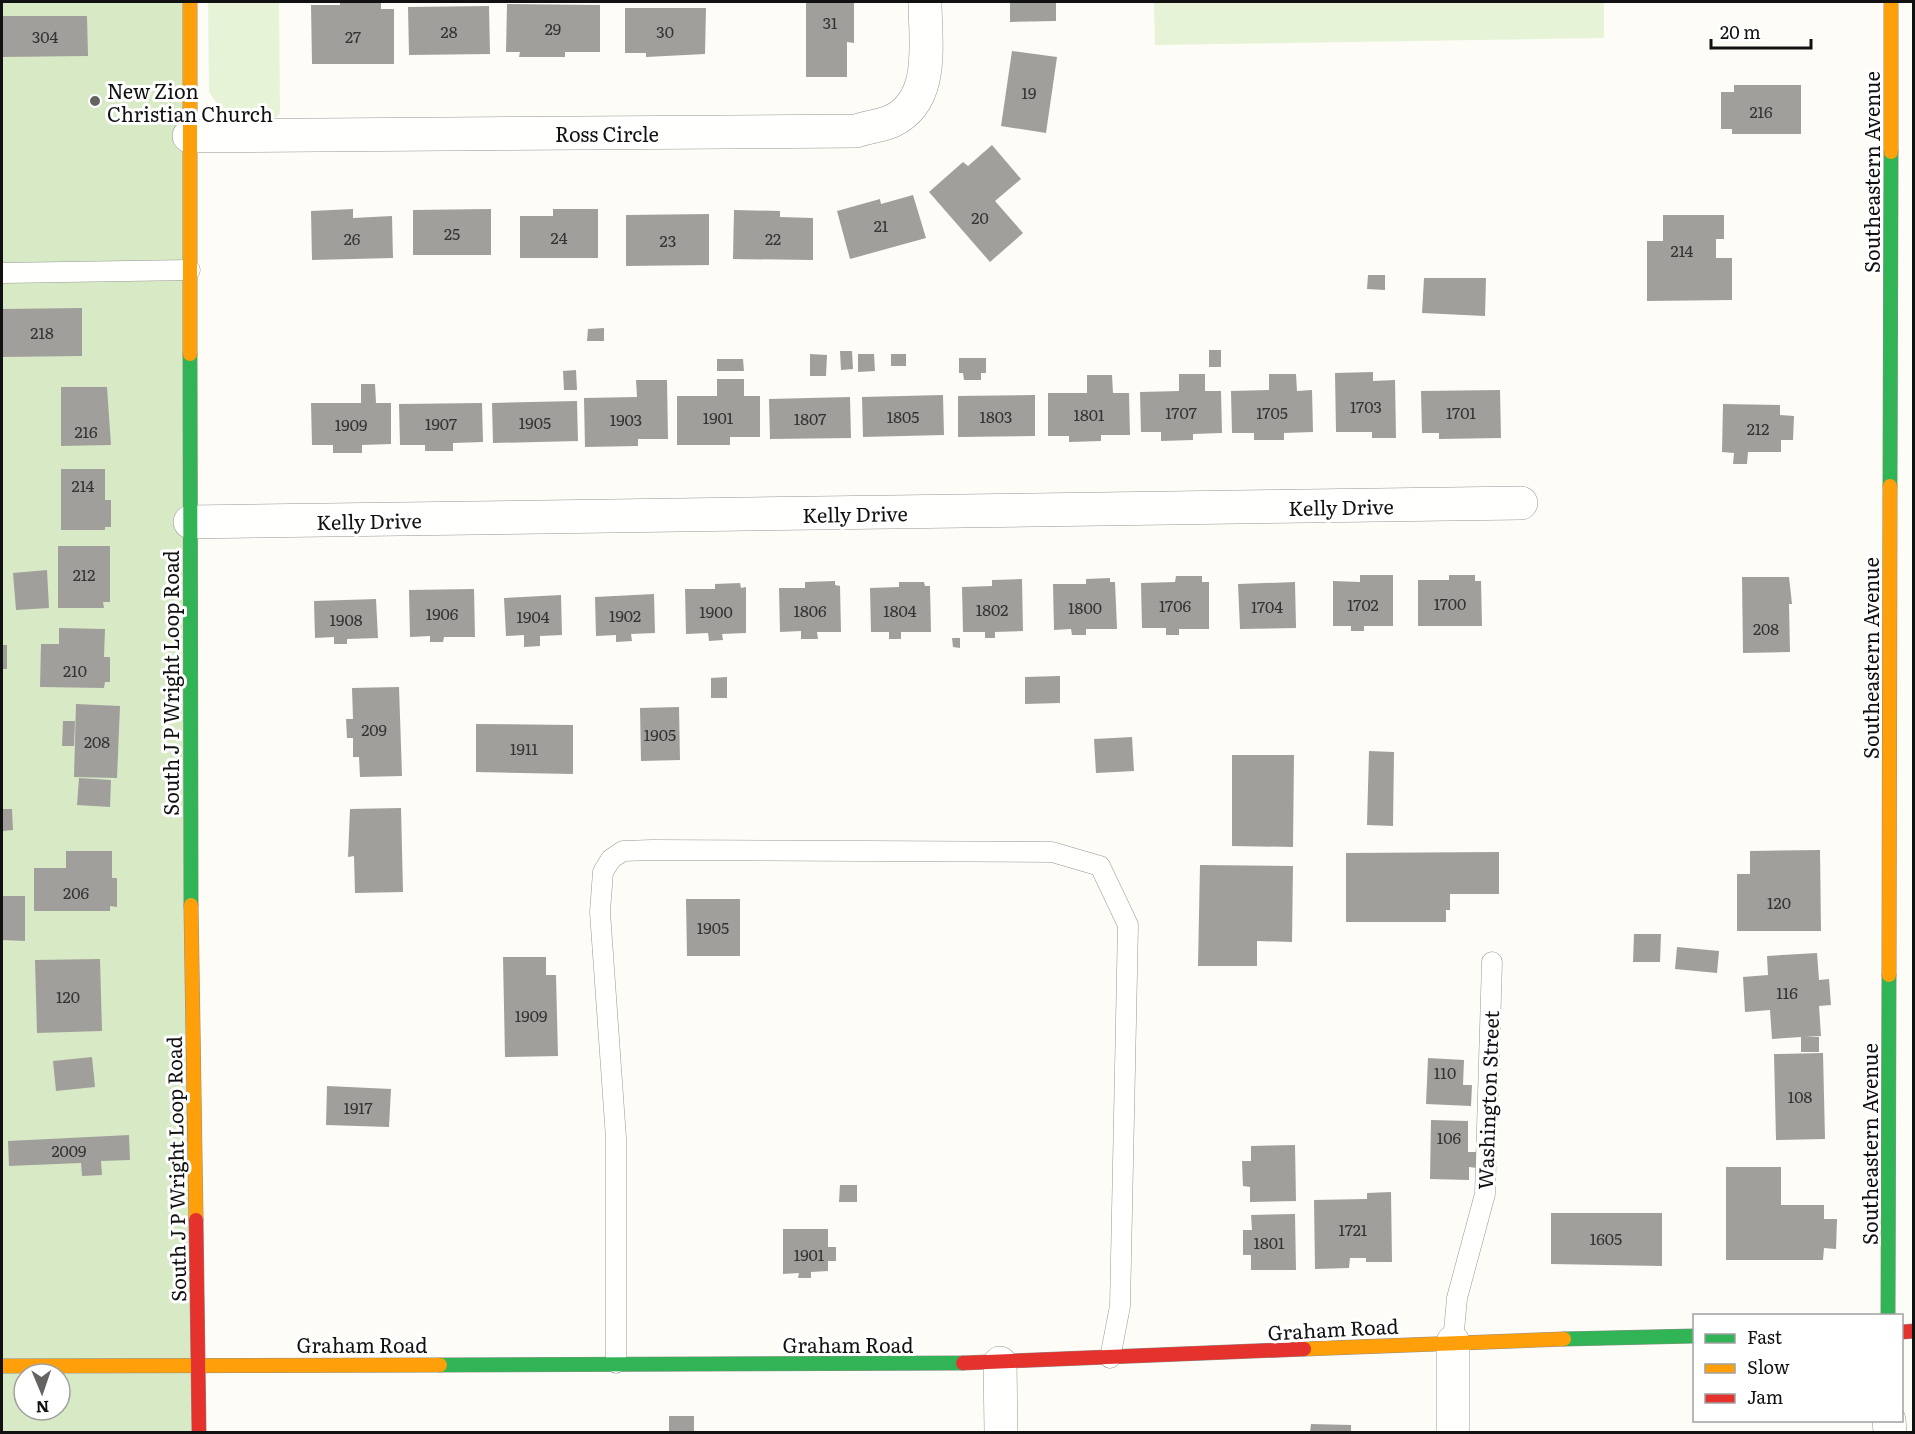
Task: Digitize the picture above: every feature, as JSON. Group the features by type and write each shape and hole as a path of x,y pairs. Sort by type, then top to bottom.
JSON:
{"main road":[{"name":"South J P Wright Loop Road","path":"190,2 190,870 199,1432"},
{"name":"Southeastern Avenue","path":"1888,1314 1891,2"},
{"name":"Graham Road","path":"2,1366 1000,1363 1453,1342 1693,1336"}],"street":[{"name":"Ross Circle","path":"189,136 856,131 893,120 913,104 925,79 925,2"},
{"name":"Kelly Drive","path":"190,522 1521,503"},
{"path":"1453,1342 1453,1432"},
{"path":"1000,1363 1001,1432"}],"lane":[{"path":"2,273 190,270"},
{"path":"616,1363 616,1138 600,912 601,892 603,872 611,859 623,851 652,850 1052,852 1100,866 1128,925 1120,1306 1110,1358"},
{"name":"Washington Street","path":"1453,1342 1457,1298 1485,1194 1492,962"}],"green space":[{"path":"2,2 190,2 198,1432 2,1432"},
{"path":"208,2 279,2 280,113 277,117 238,115 222,108 209,92"},
{"path":"1154,2 1604,2 1604,38 1155,45"}],"building":[{"path":"340,2 381,2 381,9 394,9 394,64 312,64 311,5 340,5"},
{"path":"806,2 854,2 854,43 847,42 847,77 806,77"},
{"path":"1010,2 1056,2 1056,21 1010,22"},
{"path":"507,4 600,5 600,52 565,52 565,57 519,57 520,52 506,52"},
{"path":"489,6 490,54 409,55 408,7"},
{"path":"625,8 706,8 705,54 646,57 646,53 625,53"},
{"path":"2,16 87,16 88,56 2,57"},
{"path":"1012,51 1057,57 1046,133 1001,126"},
{"path":"1734,85 1801,85 1801,134 1732,134 1732,129 1721,129 1721,92 1734,92"},
{"path":"992,145 1021,179 995,201 1023,233 990,262 929,192 963,162 968,166"},
{"path":"913,195 926,238 850,259 837,211 880,199 881,204"},
{"path":"353,209 353,218 392,216 393,258 312,260 311,211"},
{"path":"491,209 491,255 413,255 413,210"},
{"path":"553,209 598,209 598,258 520,258 520,216 553,216"},
{"path":"734,210 780,211 780,217 813,218 813,260 733,259"},
{"path":"709,214 709,265 626,266 626,215"},
{"path":"1663,215 1724,215 1724,239 1716,239 1716,258 1732,258 1732,300 1647,301 1647,241 1663,241"},
{"path":"1368,275 1385,275 1385,290 1367,289"},
{"path":"1424,278 1486,278 1485,316 1422,313"},
{"path":"82,308 82,356 2,357 2,309"},
{"path":"604,328 604,341 587,341 588,329"},
{"path":"1209,350 1221,350 1221,367 1209,367"},
{"path":"840,351 852,351 853,369 841,370"},
{"path":"810,354 827,355 826,376 810,376"},
{"path":"858,354 874,354 875,371 858,372"},
{"path":"891,354 906,354 906,366 891,366"},
{"path":"959,358 986,358 986,373 981,373 981,380 964,380 963,373 959,373"},
{"path":"717,359 743,359 744,371 717,371"},
{"path":"576,370 577,390 564,390 563,371"},
{"path":"1373,372 1373,381 1395,380 1396,438 1372,438 1372,432 1336,432 1335,373"},
{"path":"1179,374 1205,374 1205,391 1221,391 1222,433 1193,434 1193,440 1161,441 1161,432 1141,432 1140,392 1179,391"},
{"path":"1269,374 1296,374 1297,391 1312,390 1313,432 1284,433 1284,440 1254,440 1254,433 1232,433 1231,391 1269,390"},
{"path":"1087,375 1112,375 1113,393 1129,393 1130,435 1101,435 1101,441 1069,442 1069,436 1048,436 1048,393 1087,393"},
{"path":"717,379 744,379 744,396 760,396 760,437 730,437 730,445 677,445 677,396 717,396"},
{"path":"636,380 667,380 668,439 638,439 638,446 585,447 584,398 637,397"},
{"path":"361,384 375,384 376,403 391,403 391,444 362,445 362,453 333,453 333,445 312,445 311,403 361,403"},
{"path":"61,387 107,387 111,445 61,446"},
{"path":"1500,390 1501,438 1439,439 1439,433 1422,433 1421,391"},
{"path":"943,395 944,435 863,437 862,397"},
{"path":"1035,395 1035,436 958,437 958,396"},
{"path":"850,397 851,438 770,439 769,399"},
{"path":"577,401 578,441 493,443 492,403"},
{"path":"482,403 483,442 453,443 453,451 425,451 425,445 400,445 399,404"},
{"path":"1723,404 1780,405 1780,415 1794,416 1793,440 1781,440 1781,452 1748,452 1747,464 1733,464 1734,453 1722,452"},
{"path":"61,469 105,469 105,500 111,500 111,527 105,527 105,530 61,530"},
{"path":"58,546 110,546 110,602 103,602 104,608 58,608"},
{"path":"47,570 49,608 16,610 13,573"},
{"path":"1360,575 1393,575 1393,626 1364,626 1364,631 1351,631 1351,626 1333,626 1333,581 1360,582"},
{"path":"1449,575 1475,575 1475,581 1481,581 1482,626 1418,626 1418,580 1449,580"},
{"path":"1176,576 1202,576 1202,582 1209,582 1209,629 1179,629 1179,635 1166,635 1166,628 1142,628 1141,583 1175,582"},
{"path":"1742,577 1789,577 1792,604 1789,604 1790,652 1743,653"},
{"path":"1110,578 1110,582 1115,582 1117,629 1086,629 1086,635 1072,635 1071,629 1054,630 1053,584 1086,584 1086,579"},
{"path":"1022,579 1023,631 995,632 995,638 985,638 985,632 963,632 962,587 992,586 992,580"},
{"path":"835,581 835,585 840,586 841,632 817,632 818,639 801,639 801,631 780,632 779,588 805,588 805,582"},
{"path":"899,582 924,582 925,586 930,586 931,632 901,632 901,639 889,639 889,632 871,632 870,588 899,587"},
{"path":"1295,582 1296,628 1240,629 1238,584"},
{"path":"740,583 741,588 746,587 746,633 722,634 723,640 709,641 708,633 686,634 685,589 715,589 715,584"},
{"path":"474,589 475,637 444,637 443,642 430,642 430,636 410,637 409,590"},
{"path":"654,594 655,633 631,634 632,641 616,642 616,635 596,636 595,597"},
{"path":"561,595 562,635 540,636 540,646 524,647 524,635 506,636 504,598"},
{"path":"376,599 378,638 347,639 347,644 334,644 334,637 315,638 314,601"},
{"path":"59,628 105,629 104,657 110,657 110,682 105,682 104,688 40,687 41,644 59,644"},
{"path":"952,638 960,638 960,648 953,647"},
{"path":"2,645 7,645 7,669 2,669"},
{"path":"1060,676 1060,703 1025,704 1025,677"},
{"path":"727,677 727,698 711,698 711,678"},
{"path":"399,687 402,776 360,777 359,757 353,757 353,738 347,738 346,719 353,719 352,688"},
{"path":"76,704 120,706 117,778 74,777"},
{"path":"679,707 680,760 641,761 640,708"},
{"path":"63,721 75,721 74,746 62,746"},
{"path":"476,724 573,725 573,774 476,772"},
{"path":"1132,737 1134,771 1096,773 1094,739"},
{"path":"1369,751 1394,752 1393,826 1367,825"},
{"path":"1232,755 1294,755 1293,847 1232,846"},
{"path":"79,778 111,780 110,807 77,805"},
{"path":"401,808 403,892 355,893 354,856 348,857 350,809"},
{"path":"2,809 12,809 13,830 2,831"},
{"path":"1820,850 1821,931 1737,931 1737,874 1750,874 1750,851"},
{"path":"66,851 112,851 112,878 117,878 117,907 110,906 110,911 34,911 34,868 66,868"},
{"path":"1499,852 1499,894 1450,894 1450,910 1446,910 1446,922 1346,922 1346,853"},
{"path":"1200,865 1293,866 1292,942 1257,941 1257,966 1198,966"},
{"path":"2,896 25,896 25,941 2,940"},
{"path":"686,899 740,899 740,956 687,956"},
{"path":"1634,934 1661,934 1660,962 1633,962"},
{"path":"1677,947 1719,951 1717,973 1675,969"},
{"path":"1817,953 1819,980 1829,979 1831,1005 1819,1006 1821,1036 1805,1037 1819,1037 1819,1052 1801,1052 1801,1037 1772,1039 1770,1010 1745,1012 1743,977 1768,975 1767,956"},
{"path":"503,957 546,957 546,975 556,975 558,1056 505,1057"},
{"path":"100,959 102,1031 37,1033 35,960"},
{"path":"1823,1053 1825,1139 1776,1140 1774,1054"},
{"path":"92,1057 95,1087 56,1091 53,1061"},
{"path":"1428,1058 1464,1060 1463,1085 1472,1085 1471,1106 1426,1104"},
{"path":"327,1086 391,1089 389,1127 326,1125"},
{"path":"1431,1120 1468,1121 1468,1152 1477,1152 1477,1168 1469,1167 1469,1180 1430,1179"},
{"path":"129,1135 130,1160 101,1161 102,1175 82,1176 81,1163 9,1166 8,1141"},
{"path":"1295,1145 1296,1201 1250,1202 1250,1187 1243,1186 1242,1161 1251,1161 1251,1146"},
{"path":"1726,1167 1781,1167 1781,1205 1824,1205 1824,1219 1837,1219 1836,1249 1824,1248 1823,1260 1726,1260"},
{"path":"840,1185 857,1185 857,1202 839,1202"},
{"path":"1391,1192 1392,1262 1366,1262 1366,1258 1350,1258 1349,1268 1315,1269 1314,1200 1367,1199 1367,1193"},
{"path":"1551,1213 1662,1213 1662,1266 1551,1264"},
{"path":"1295,1214 1296,1270 1251,1270 1251,1255 1243,1255 1243,1230 1252,1230 1251,1215"},
{"path":"783,1229 828,1229 828,1247 836,1247 836,1261 828,1261 828,1271 811,1272 811,1278 798,1278 799,1273 783,1274"},
{"path":"669,1416 694,1416 694,1432 669,1432"},
{"path":"1311,1424 1351,1425 1351,1432 1310,1432"}],"traffic: fast":[{"path":"1890,486 1891,152"},
{"path":"190,354 191,905"},
{"path":"1888,1314 1889,975"},
{"path":"1564,1339 1693,1336"},
{"path":"440,1365 963,1363"}],"traffic: slow":[{"path":"190,2 190,354"},
{"path":"1891,2 1891,152"},
{"path":"1889,975 1890,486"},
{"path":"191,905 196,1220"},
{"path":"1304,1349 1564,1339"},
{"path":"2,1366 440,1365"}],"traffic: jam":[{"path":"196,1220 199,1432"},
{"path":"1903,1332 1914,1331"},
{"path":"963,1363 1304,1349"}],"place":[{"name":"New Zion Christian Church","path":"95,101"}]}
